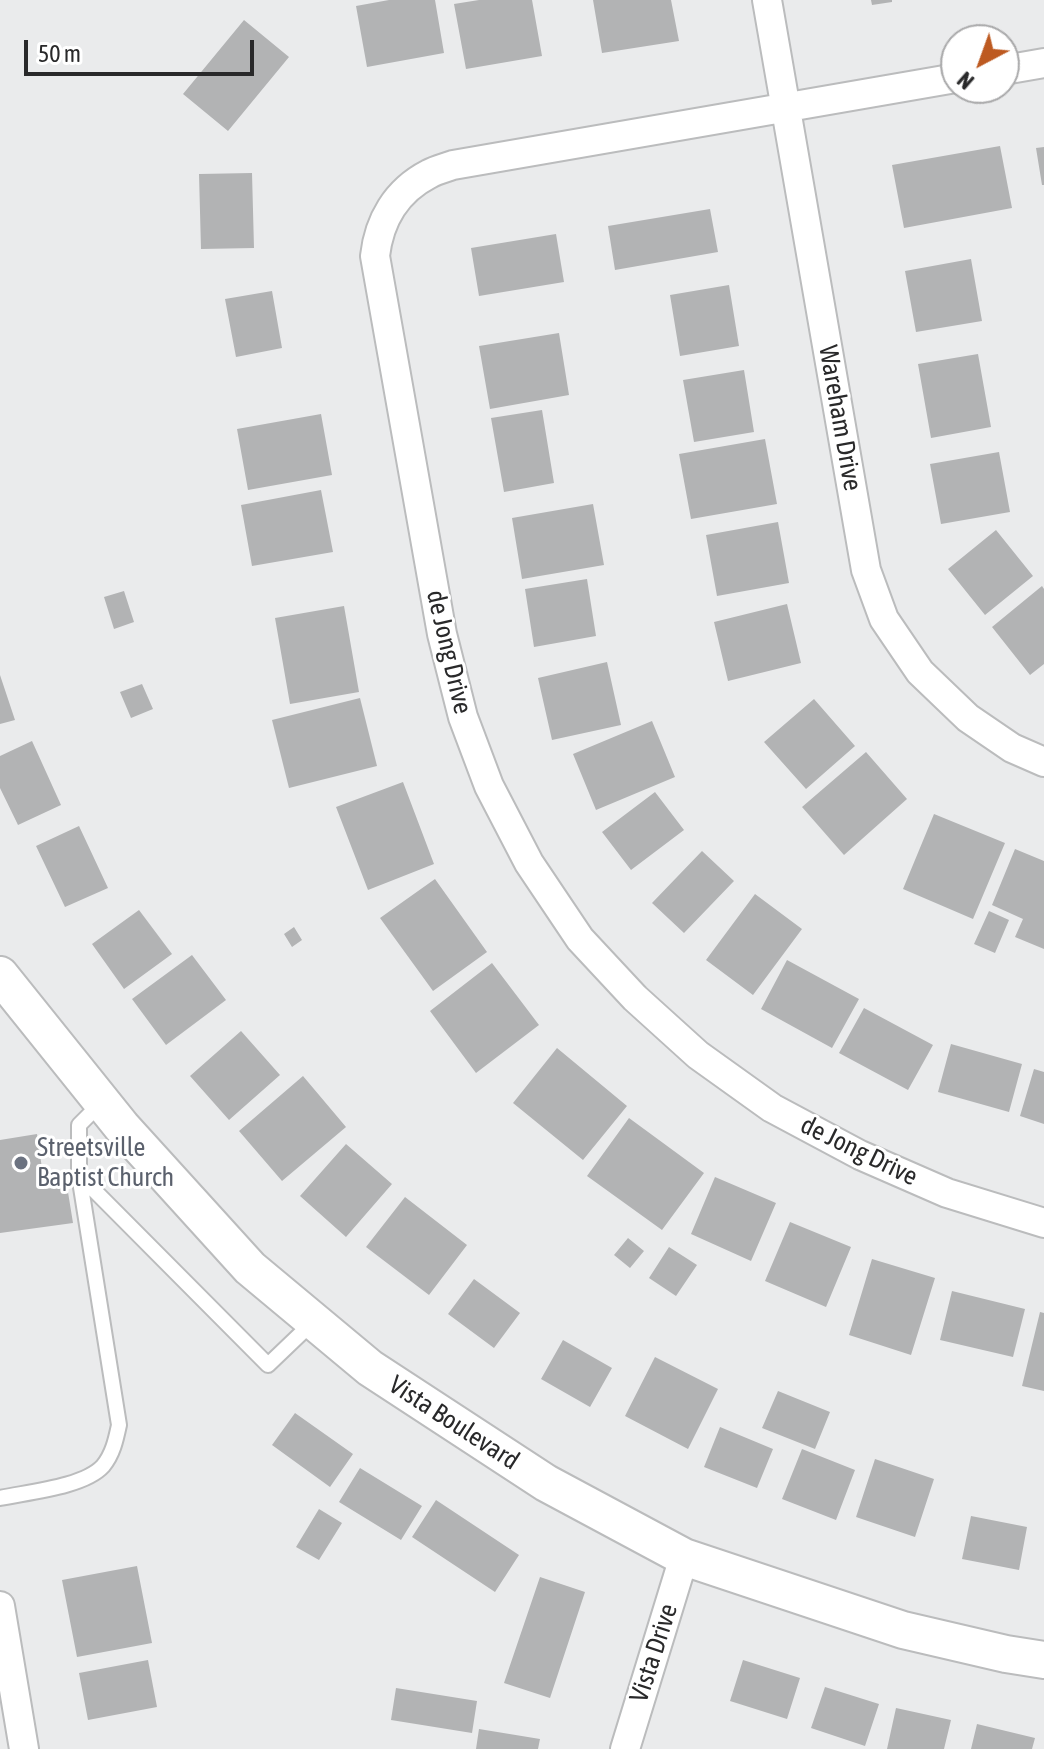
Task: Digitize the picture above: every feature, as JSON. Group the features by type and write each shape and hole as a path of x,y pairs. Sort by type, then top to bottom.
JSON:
{"street":[{"name":"Wareham Drive","path":"767,0 866,570 884,619 920,672 968,718 1012,748 1044,762"},
{"path":"1020,67 1044,63"},
{"name":"de Jong Drive","path":"940,81 453,165 428,174 402,193 385,215 375,256 442,634 463,717 489,786 529,863 580,939 635,998 698,1055 772,1108 860,1155 947,1193 1044,1223"},
{"name":"Vista Boulevard","path":"0,975 122,1127 250,1268 370,1368 546,1483 684,1557 903,1630 1044,1660"},
{"name":"Vista Drive","path":"625,1749 684,1557"},
{"path":"0,1606 24,1749"}],"lane":[{"path":"0,1498 85,1480 103,1466 114,1447 119,1425 79,1175 79,1125 102,1102"},
{"path":"79,1175 268,1365 314,1321"}],"building":[{"path":"389,0 435,0 444,53 367,67 356,6"},
{"path":"479,0 532,0 542,56 466,69 454,4"},
{"path":"593,0 671,0 679,41 602,53"},
{"path":"871,0 892,0 892,2 872,5"},
{"path":"244,20 289,57 228,131 183,94"},
{"path":"1000,146 1012,208 904,228 892,165"},
{"path":"1044,147 1044,185 1042,185 1036,148"},
{"path":"252,173 254,248 201,249 199,174"},
{"path":"710,209 718,252 615,270 608,226"},
{"path":"556,234 564,282 479,296 471,248"},
{"path":"971,259 982,321 916,332 905,271"},
{"path":"729,285 739,346 680,356 670,295"},
{"path":"272,291 282,348 236,357 225,299"},
{"path":"559,333 569,395 490,409 479,346"},
{"path":"978,354 991,427 931,438 918,364"},
{"path":"744,370 754,432 694,442 683,380"},
{"path":"542,410 554,483 504,492 491,418"},
{"path":"321,414 332,475 248,490 237,429"},
{"path":"765,439 777,504 691,519 679,454"},
{"path":"999,452 1010,512 941,524 930,464"},
{"path":"321,490 333,552 252,566 241,505"},
{"path":"593,504 604,565 522,579 512,518"},
{"path":"778,522 789,583 717,596 706,535"},
{"path":"996,530 1033,576 985,615 948,569"},
{"path":"587,579 596,636 534,647 525,589"},
{"path":"1042,586 1044,664 1030,675 992,627"},
{"path":"124,591 134,622 114,629 104,597"},
{"path":"787,604 801,663 728,681 714,622"},
{"path":"344,606 359,692 290,704 275,618"},
{"path":"607,662 621,725 552,740 538,678"},
{"path":"0,675 15,720 0,724"},
{"path":"142,684 153,709 131,718 120,692"},
{"path":"360,698 377,766 289,788 272,720"},
{"path":"814,699 855,746 806,789 764,742"},
{"path":"652,721 675,777 596,810 573,754"},
{"path":"32,741 61,805 18,825 0,788 0,756"},
{"path":"866,752 907,799 844,855 802,807"},
{"path":"403,782 434,864 368,890 336,807"},
{"path":"655,792 684,830 631,870 602,832"},
{"path":"934,814 1005,843 973,919 903,889"},
{"path":"79,826 108,888 65,907 36,846"},
{"path":"1015,849 1044,861 1044,949 1015,937 1023,919 992,905"},
{"path":"702,851 734,881 684,933 652,903"},
{"path":"435,879 487,952 433,991 380,918"},
{"path":"755,894 802,929 753,995 706,960"},
{"path":"139,910 172,954 124,989 92,944"},
{"path":"989,911 1009,920 995,953 974,944"},
{"path":"294,927 302,940 292,947 284,934"},
{"path":"192,955 226,1000 166,1045 132,999"},
{"path":"787,960 859,999 832,1048 761,1009"},
{"path":"492,963 539,1025 476,1073 430,1011"},
{"path":"864,1008 933,1045 908,1090 839,1053"},
{"path":"241,1031 280,1075 229,1120 190,1076"},
{"path":"951,1044 1022,1064 1009,1112 938,1092"},
{"path":"557,1048 627,1106 583,1160 513,1103"},
{"path":"1034,1069 1044,1072 1044,1124 1020,1116"},
{"path":"303,1076 346,1127 282,1181 239,1131"},
{"path":"629,1118 704,1173 662,1230 587,1176"},
{"name":"Streetsville Baptist Church","path":"37,1134 45,1189 67,1186 73,1223 0,1233 0,1140"},
{"path":"346,1144 392,1184 346,1237 300,1196"},
{"path":"715,1177 776,1203 751,1261 691,1234"},
{"path":"405,1197 467,1245 429,1295 366,1247"},
{"path":"790,1222 851,1247 826,1307 765,1281"},
{"path":"628,1238 644,1251 630,1268 614,1255"},
{"path":"669,1247 697,1265 676,1296 649,1278"},
{"path":"872,1259 935,1278 911,1355 849,1335"},
{"path":"474,1279 520,1313 494,1348 448,1314"},
{"path":"952,1291 1025,1309 1013,1357 940,1340"},
{"path":"1040,1312 1044,1313 1044,1391 1022,1386"},
{"path":"563,1340 612,1368 590,1407 541,1379"},
{"path":"655,1357 718,1389 688,1449 625,1416"},
{"path":"778,1391 830,1412 815,1449 762,1428"},
{"path":"295,1413 353,1454 330,1487 272,1445"},
{"path":"720,1427 773,1449 757,1488 704,1467"},
{"path":"802,1449 855,1470 836,1520 782,1499"},
{"path":"875,1459 934,1479 915,1537 856,1517"},
{"path":"360,1468 422,1506 401,1540 339,1502"},
{"path":"436,1500 519,1555 495,1592 412,1537"},
{"path":"319,1509 342,1523 319,1560 296,1547"},
{"path":"971,1516 1027,1527 1019,1570 962,1559"},
{"path":"137,1566 152,1643 77,1657 62,1580"},
{"path":"540,1577 585,1592 550,1698 504,1683"},
{"path":"148,1660 157,1707 88,1720 79,1673"},
{"path":"743,1660 800,1678 787,1719 730,1701"},
{"path":"825,1687 879,1704 865,1746 811,1728"},
{"path":"396,1688 477,1701 472,1733 391,1720"},
{"path":"896,1708 951,1720 944,1749 887,1749"},
{"path":"977,1724 1035,1738 1032,1749 971,1749"},
{"path":"479,1729 540,1739 538,1749 476,1749"}],"place":[{"name":"Streetsville Baptist Church","path":"21,1163"}]}
